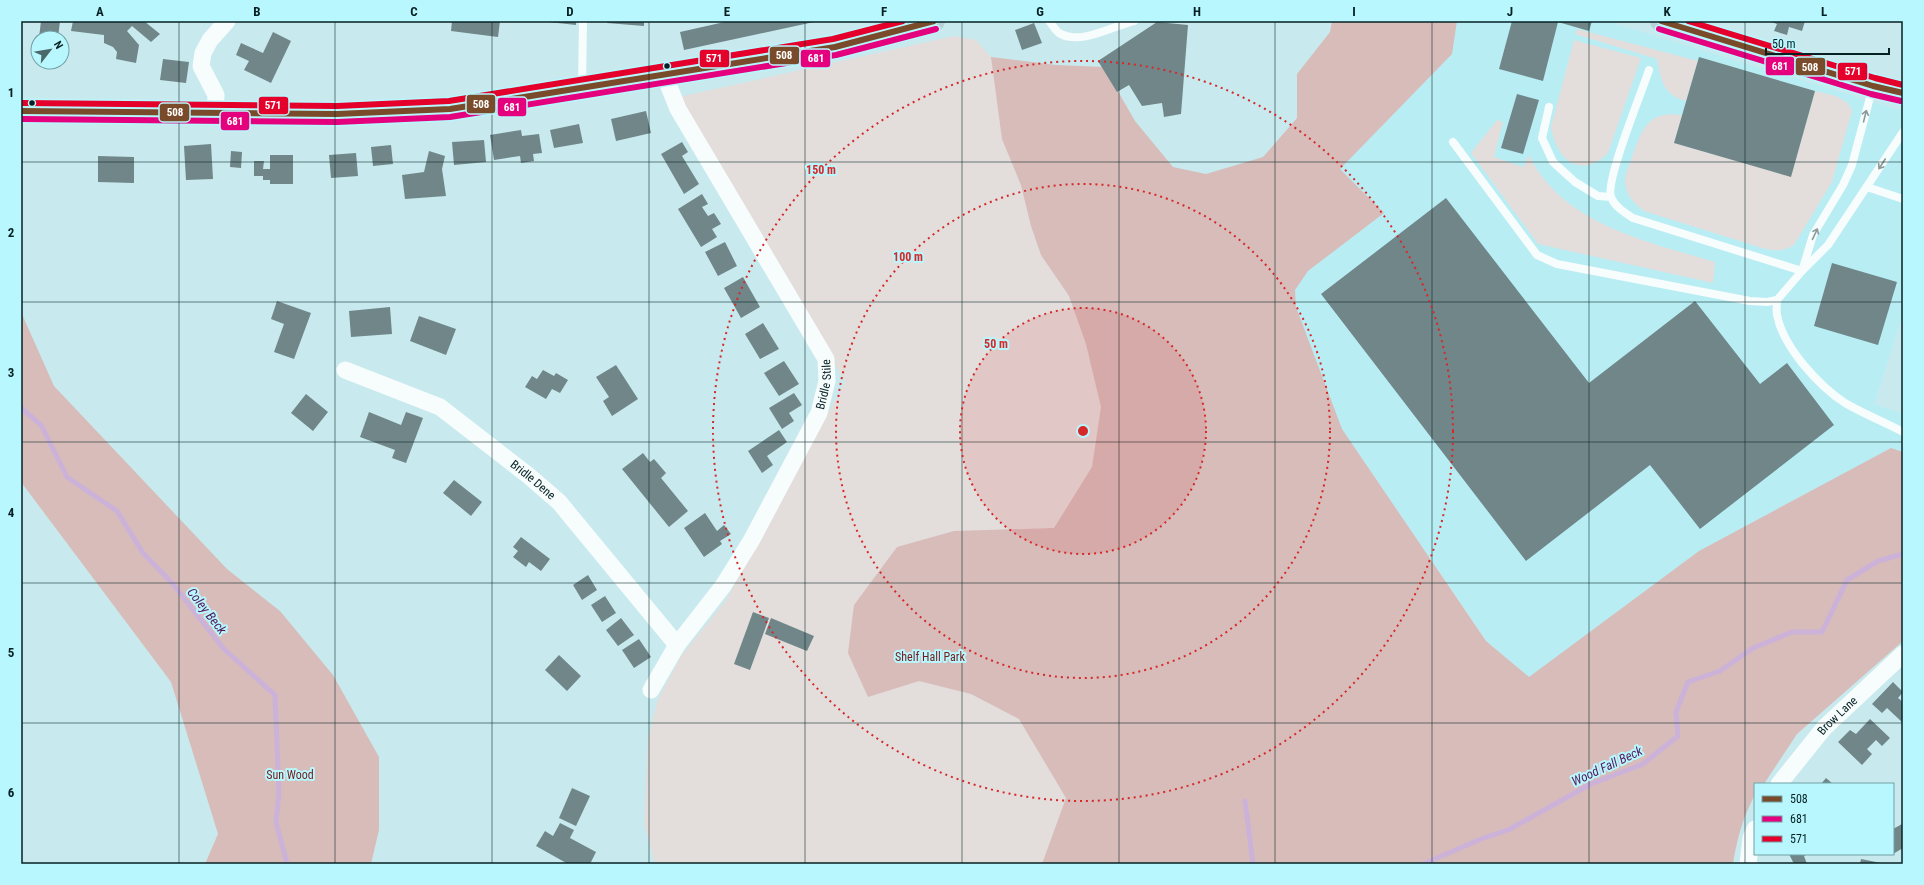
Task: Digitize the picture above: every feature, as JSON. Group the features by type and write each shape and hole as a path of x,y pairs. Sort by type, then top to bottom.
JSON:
{"highway":[{"path":"21,110 216,114 337,114 450,109 835,47 934,21"},
{"path":"1661,21 1873,86 1903,93"}],"street":[{"path":"216,114 216,95 201,66 203,53 210,40 226,21"},
{"name":"Bridle Stile","path":"651,690 677,646 722,586 751,541 819,413 827,381 826,359 678,109 664,74"},
{"name":"Bridle Dene","path":"345,370 440,407 529,476 559,502 677,646"},
{"name":"Brow Lane","path":"1780,783 1824,728 1903,654"},
{"path":"1748,862 1751,838 1754,831"}],"lane":[{"path":"582,88 584,21"},
{"path":"1049,21 1059,33 1075,37 1094,35 1134,21"},
{"path":"1649,70 1611,178 1611,197 1621,211 1633,218 1802,271"},
{"path":"1802,271 1814,235 1843,185 1852,165 1873,86"},
{"path":"1549,107 1542,138 1554,162 1576,182 1598,196 1611,197"},
{"path":"1453,142 1537,255 1557,264 1750,301 1767,302 1777,300 1802,271 1828,245 1903,132"},
{"path":"1867,187 1903,199"},
{"path":"1777,300 1777,314 1784,334 1794,351 1821,385 1846,403 1903,432"}],"shaded area":[{"path":"1457,21 1606,21 1903,111 1903,314 1874,404 1903,414 1903,452 1891,448 1699,551 1529,677 1487,641 1342,429 1296,307 1295,290 1308,271 1384,213 1340,169 1451,54"}],"green space":[{"path":"1332,21 1457,21 1452,54 1340,169 1384,213 1308,271 1295,290 1296,307 1342,429 1486,641 1529,677 1699,551 1891,448 1903,452 1903,641 1797,734 1765,783 1754,783 1754,796 1741,827 1733,864 1042,864 1066,798 1019,719 971,694 919,681 868,697 848,653 854,605 897,547 954,531 1054,528 1092,467 1101,407 1086,344 1069,296 1041,255 1031,226 1021,185 1002,139 991,57 1056,65 1104,67 1135,121 1173,167 1206,174 1263,157 1297,118 1297,74 1330,32"},
{"path":"1577,29 1698,61 1686,101 1672,95 1664,86 1657,59 1575,34"},
{"name":"Shelf Hall Park","path":"954,36 976,40 991,57 1162,368 1074,864 655,864 644,824 648,738 658,699 681,656 726,600 845,382 679,97"},
{"path":"1574,40 1641,58 1608,153 1598,161 1588,165 1579,165 1564,157 1558,149 1551,127"},
{"path":"1815,91 1836,96 1848,103 1852,111 1832,182 1794,245 1786,249 1779,250 1762,248 1644,211 1630,198 1625,184 1625,177 1638,140 1647,125 1653,120 1660,116 1670,114 1682,115 1674,143 1791,176"},
{"path":"1497,120 1503,122 1494,157 1523,167 1529,155 1544,179 1563,198 1585,214 1609,227 1635,238 1715,262 1713,283 1538,244 1471,153"},
{"name":"Sun Wood","path":"21,312 54,386 227,569 280,611 333,675 379,757 379,830 371,864 205,864 218,834 171,682 21,482"}],"building":[{"path":"41,21 60,21 59,30 40,30"},
{"path":"73,21 144,21 160,34 151,42 132,26 127,31 139,45 136,63 116,59 117,52 113,47 104,43 104,35 71,31"},
{"path":"452,21 500,21 498,37 451,31"},
{"path":"539,21 576,21 576,25"},
{"path":"607,21 644,21 644,26 607,23"},
{"path":"729,21 814,22 684,50 680,32"},
{"path":"1512,21 1592,21 1589,31 1558,22 1543,81 1499,69"},
{"path":"1769,21 1805,21 1802,31 1789,27 1787,35 1774,31 1777,24"},
{"path":"1157,22 1188,25 1181,114 1164,117 1162,103 1142,106 1129,85 1117,92 1098,61"},
{"path":"1034,23 1042,43 1022,50 1015,30"},
{"path":"273,32 291,41 271,83 244,70 249,61 236,55 241,43 263,53"},
{"path":"1699,57 1815,91 1791,177 1674,143"},
{"path":"163,59 189,62 186,83 160,80"},
{"path":"1517,94 1539,100 1523,154 1501,148"},
{"path":"646,111 651,133 616,141 611,119"},
{"path":"579,124 583,143 554,148 550,130"},
{"path":"521,130 522,136 539,134 542,153 533,154 534,161 521,163 520,156 494,160 490,135"},
{"path":"484,140 486,162 454,165 452,142"},
{"path":"682,142 688,152 682,156 699,184 684,194 661,154"},
{"path":"211,144 213,179 186,180 184,146"},
{"path":"391,145 393,164 373,166 371,147"},
{"path":"231,151 242,152 241,168 230,167"},
{"path":"429,151 445,156 442,169 446,196 405,199 402,175 424,172"},
{"path":"356,153 358,176 331,178 329,155"},
{"path":"270,155 293,155 293,184 270,184 270,180 263,180 263,176 254,176 254,161 264,161 263,169 270,169"},
{"path":"98,156 134,157 134,183 98,182"},
{"path":"702,194 708,204 702,207 708,216 714,213 721,224 712,229 717,237 701,247 678,209"},
{"path":"1446,198 1589,383 1695,301 1760,384 1787,363 1834,425 1700,529 1650,465 1526,561 1321,294"},
{"path":"725,242 737,266 718,276 705,252"},
{"path":"1832,263 1897,282 1878,345 1814,326"},
{"path":"743,277 760,307 741,318 724,288"},
{"path":"277,301 311,313 294,359 274,352 284,324 271,319"},
{"path":"390,307 392,334 351,337 349,311"},
{"path":"419,316 456,329 446,355 410,341"},
{"path":"763,323 779,349 760,359 745,334"},
{"path":"784,361 799,384 779,396 764,373"},
{"path":"616,365 638,399 612,416 603,401 609,397 596,377"},
{"path":"543,370 554,376 556,373 568,380 560,393 552,389 546,399 525,387 532,376 537,379"},
{"path":"794,393 802,405 789,413 794,421 782,429 769,408"},
{"path":"306,394 328,412 313,431 291,413"},
{"path":"369,412 401,425 406,412 423,418 406,463 392,458 395,450 360,437"},
{"path":"779,430 787,442 767,456 773,465 762,473 748,451"},
{"path":"643,453 650,462 654,459 666,473 661,478 688,511 669,527 622,469"},
{"path":"454,480 482,502 471,516 443,493"},
{"path":"705,513 717,531 724,525 731,534 720,541 722,544 704,557 684,528"},
{"path":"521,537 550,559 541,571 529,562 526,567 513,557 518,551 513,547"},
{"path":"588,575 597,590 582,600 573,585"},
{"path":"605,596 616,613 602,622 591,605"},
{"path":"753,612 769,618 750,670 734,664"},
{"path":"621,618 634,635 618,646 606,630"},
{"path":"771,618 814,636 807,651 765,634"},
{"path":"639,639 651,657 634,668 622,650"},
{"path":"559,655 581,676 567,691 545,670"},
{"path":"1893,682 1903,692 1898,698 1903,702 1903,723 1887,708 1882,713 1872,704"},
{"path":"1870,719 1890,738 1882,746 1876,740 1867,749 1872,754 1862,765 1838,742 1850,730 1856,734"},
{"path":"1826,778 1832,783 1822,783"},
{"path":"572,788 590,796 576,826 559,818"},
{"path":"560,823 574,830 570,838 596,852 590,864 568,864 536,846 545,831 553,836"},
{"path":"1902,824 1903,848 1894,853 1894,828"},
{"path":"1790,855 1806,855 1804,856 1807,864 1794,864"},
{"path":"1861,859 1881,863 1881,864 1860,864"}],"waterway":[{"name":"Coley Beck","path":"21,408 41,425 67,477 117,511 143,553 173,584 223,648 275,695 279,794 276,822 287,864"},
{"name":"Wood Fall Beck","path":"1423,864 1481,839 1508,830 1591,784 1643,764 1678,736 1676,712 1688,682 1720,671 1753,648 1792,632 1822,632 1847,580 1878,561 1903,554"},
{"path":"1245,801 1253,864"}],"transit line":[{"name":"571","path":"21,103 337,106 449,101 833,39 903,21"},
{"name":"508","path":"21,111 337,114 450,109 835,47 934,21"},
{"name":"508","path":"1661,21 1873,86 1903,93"},
{"name":"571","path":"1688,21 1875,78 1903,85"},
{"name":"681","path":"21,119 337,122 450,117 836,55 936,29"},
{"name":"681","path":"1659,29 1871,94 1901,101"}]}
